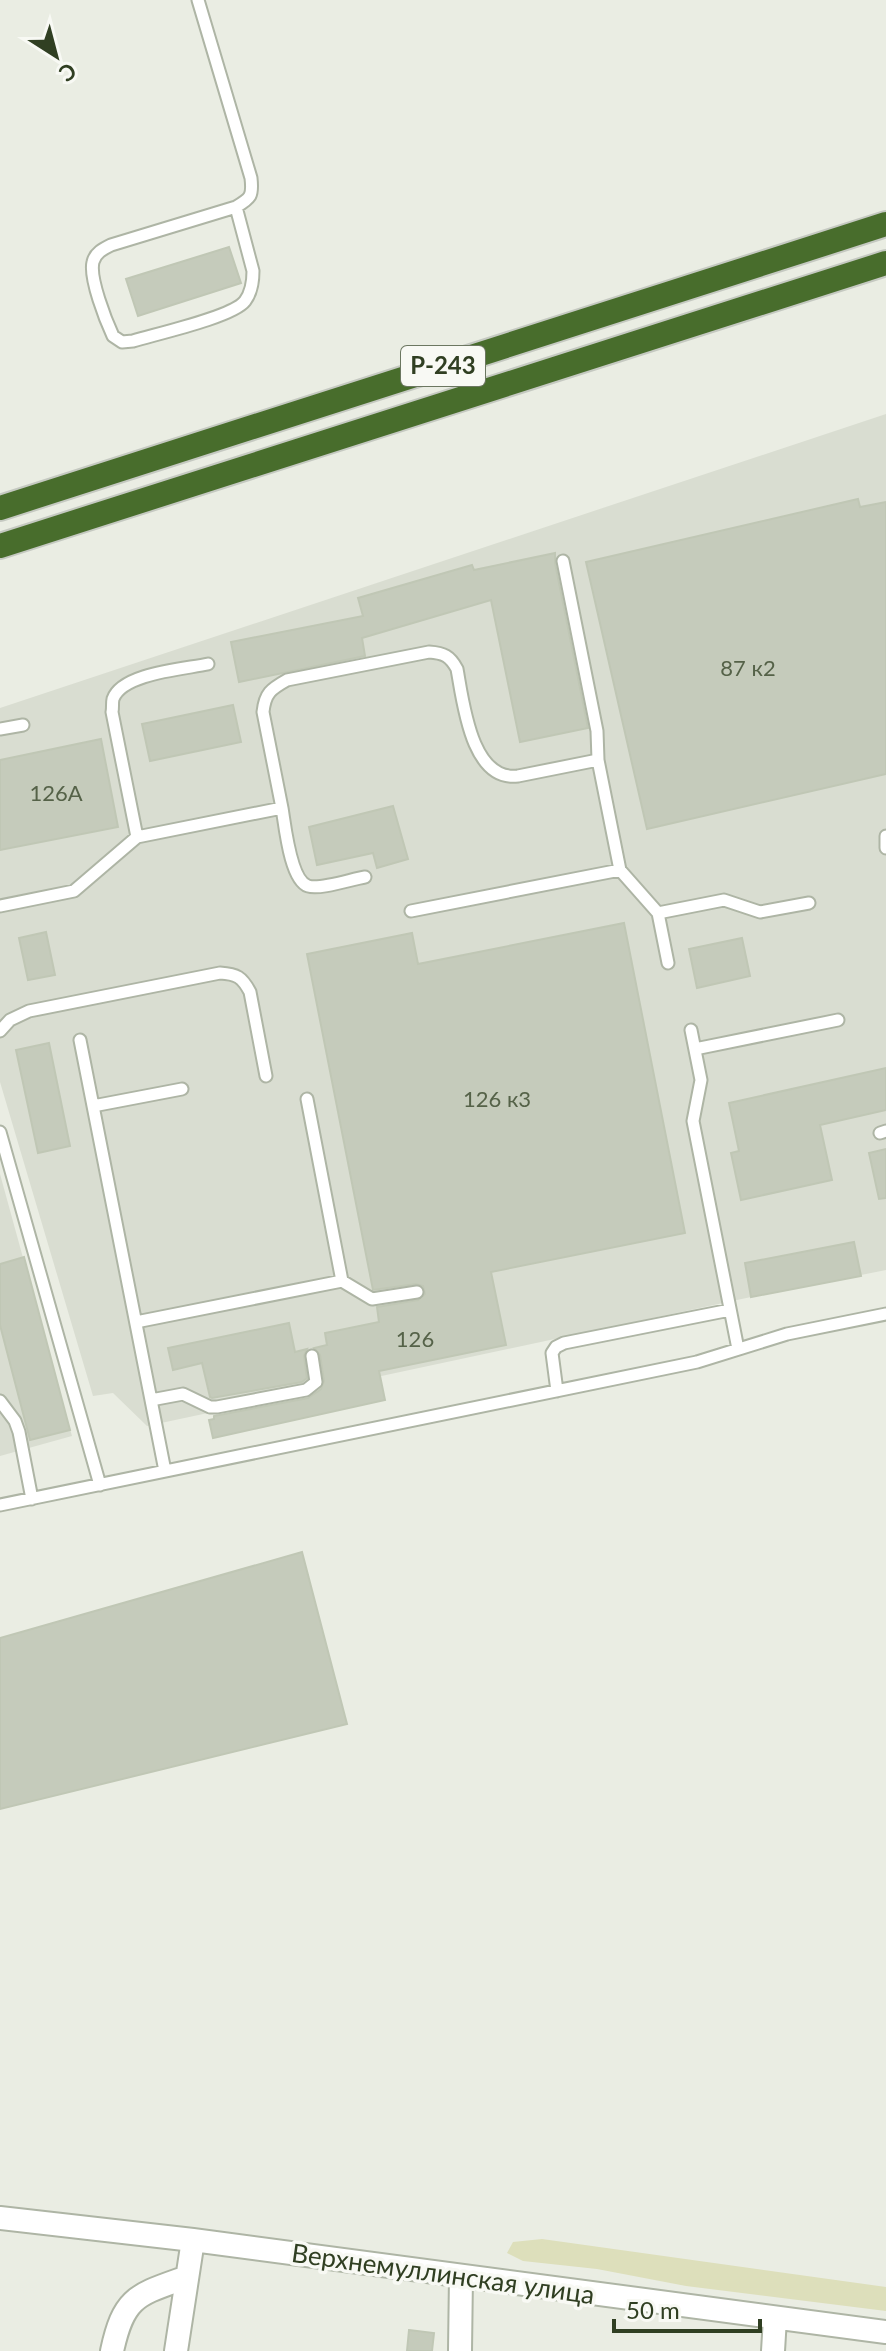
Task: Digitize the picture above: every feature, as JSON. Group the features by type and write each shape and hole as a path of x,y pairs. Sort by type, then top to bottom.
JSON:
{"highway":[{"name":"Р-243","path":"0,508 886,224"},
{"name":"Р-243","path":"0,546 886,263"}],"street":[{"name":"Верхнемуллинская улица","path":"0,2218 193,2240 886,2332"},
{"path":"176,2351 193,2240"},
{"path":"460,2351 461,2276"},
{"path":"112,2351 117,2327 129,2305 144,2292 187,2277"},
{"path":"773,2351 775,2318"}],"lane":[{"path":"198,0 252,189 249,199 236,207 99,251 93,262 93,276 113,336 122,342 133,341 228,313 246,300 253,271 236,207"},
{"path":"563,561 597,731 598,760 620,870 658,913 668,963"},
{"path":"365,877 307,886 294,871 263,712 264,699 273,688 287,680 429,652 442,653 451,659 457,669 473,742 501,775 518,776 598,760"},
{"path":"137,837 112,712 113,698 136,678 208,664"},
{"path":"0,729 23,725"},
{"path":"0,906 74,891 137,837 282,808"},
{"path":"886,836 886,848"},
{"path":"411,911 620,870"},
{"path":"658,913 724,900 760,912 809,903"},
{"path":"0,1031 10,1020 29,1011 220,973 235,974 244,980 250,992 266,1076"},
{"path":"695,1049 838,1020"},
{"path":"691,1030 701,1080 693,1121 738,1349"},
{"path":"80,1040 165,1471"},
{"path":"93,1106 182,1089"},
{"path":"307,1099 342,1281"},
{"path":"0,1132 100,1485"},
{"path":"136,1322 342,1281 372,1299 417,1292"},
{"path":"557,1391 552,1353 564,1343 730,1310"},
{"path":"0,1505 697,1362 787,1334 886,1314"},
{"path":"151,1400 183,1394 210,1407 217,1407 306,1390 316,1382 312,1356"},
{"path":"0,1401 19,1432 32,1499"}],"shaded area":[{"path":"886,414 886,1270 147,1426 113,1393 93,1396 0,1082 0,708"},
{"path":"0,1174 72,1436 0,1456"}],"green space":[{"path":"542,2239 886,2287 886,2311 686,2286 597,2269 523,2261 507,2253 513,2242"}],"building":[{"path":"229,247 241,283 138,316 126,279"},
{"path":"858,499 860,507 886,502 886,774 647,829 586,562"},
{"path":"555,553 588,728 520,742 491,600 362,638 365,656 239,682 231,642 363,616 358,598 472,565 474,570"},
{"path":"233,705 241,742 150,761 142,724"},
{"path":"101,739 118,827 0,850 0,760"},
{"path":"393,806 408,859 377,868 373,853 317,865 309,827"},
{"path":"624,923 685,1233 491,1272 506,1345 379,1371 385,1400 213,1438 209,1420 214,1416 308,1398 321,1389 324,1381 320,1355 314,1348 327,1345 325,1333 379,1322 377,1307 418,1300 425,1294 423,1286 416,1284 373,1290 307,954 412,933 418,964"},
{"path":"46,932 55,975 28,980 19,938"},
{"path":"742,938 750,976 697,988 689,949"},
{"path":"49,1043 70,1146 38,1153 16,1050"},
{"path":"886,1068 886,1110 820,1125 832,1180 741,1200 731,1153 739,1151 729,1103"},
{"path":"886,1149 886,1198 879,1199 869,1153"},
{"path":"854,1242 861,1276 751,1297 745,1263"},
{"path":"24,1257 70,1430 30,1440 0,1325 0,1264"},
{"path":"289,1323 295,1352 307,1349 304,1356 307,1378 302,1382 212,1398 202,1363 173,1370 168,1348"},
{"path":"302,1552 347,1724 0,1809 0,1638"},
{"path":"409,2330 434,2333 432,2351 407,2351"}]}
